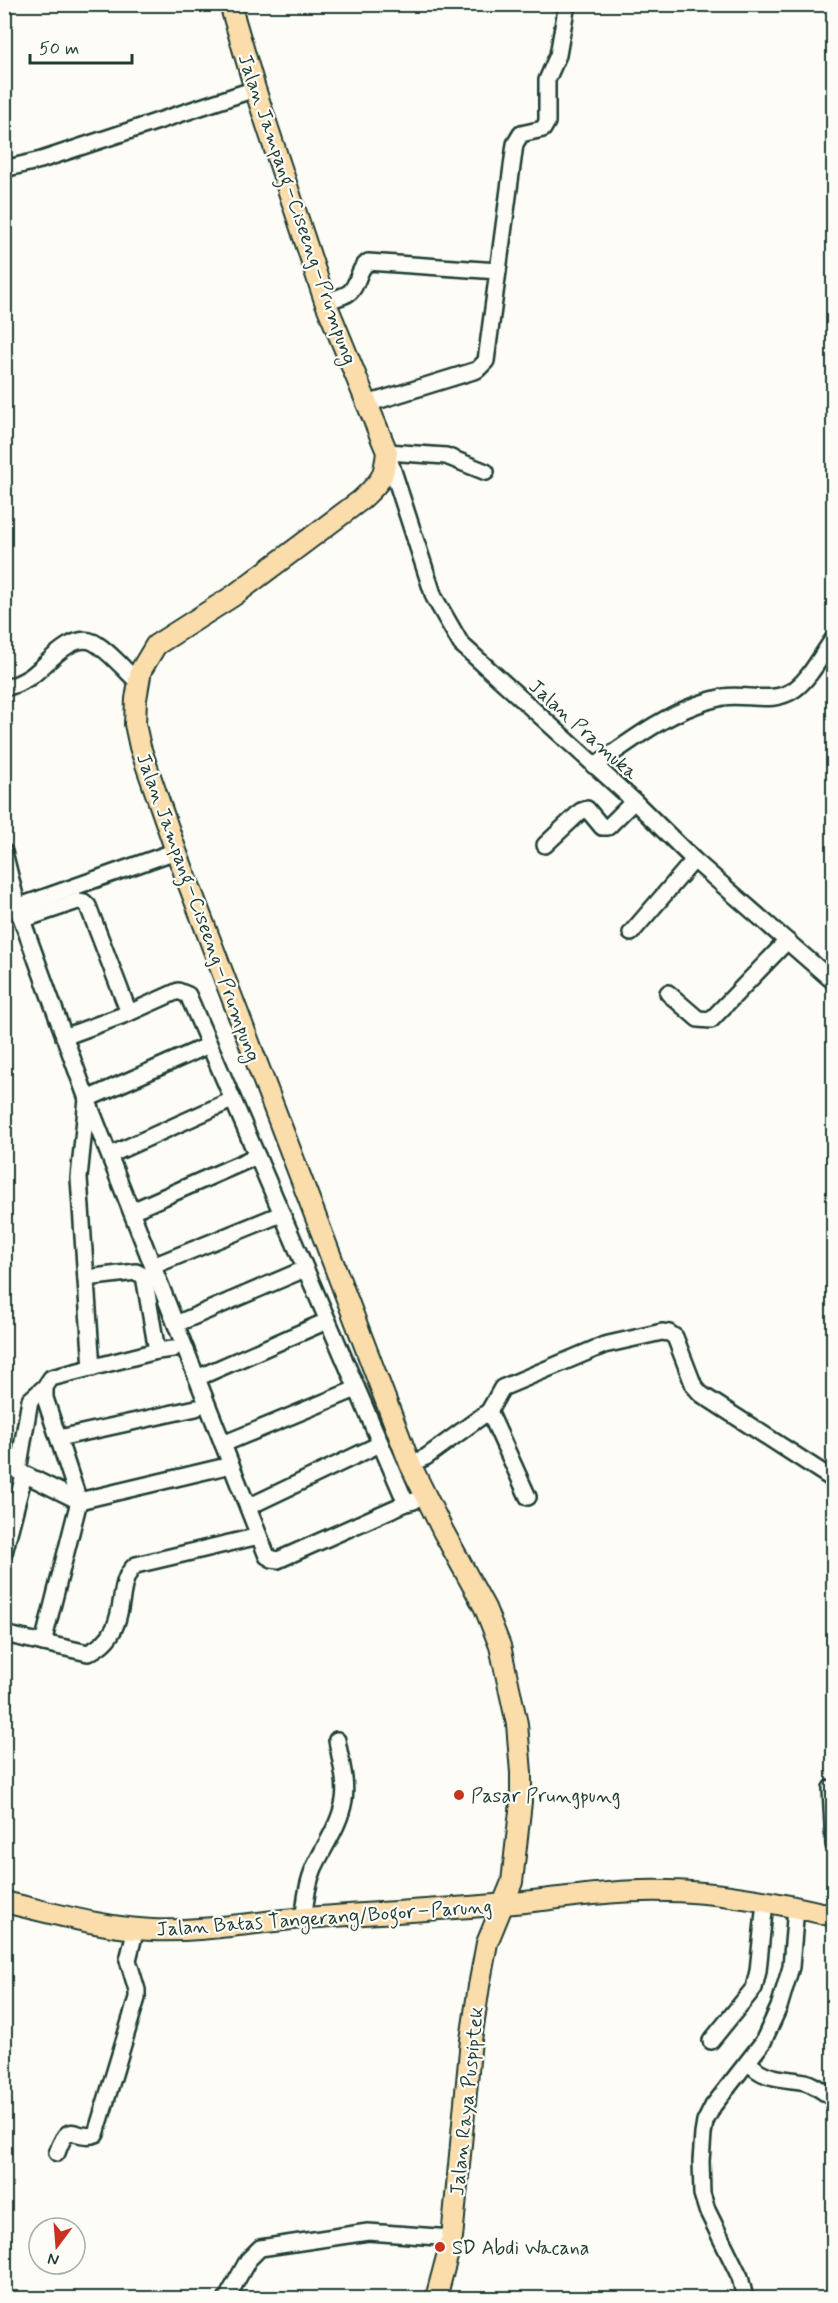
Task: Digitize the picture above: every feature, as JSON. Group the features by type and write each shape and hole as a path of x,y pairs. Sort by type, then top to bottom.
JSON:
{"main road":[{"name":"Jalan Jampang–Ciseeng–Prumpung","path":"230,4 255,89 325,301 387,452 385,473 378,484 361,500 233,596 156,645 141,670 135,724 140,747 176,851 410,1464 425,1497 485,1608 500,1646 517,1724 521,1802 512,1882 502,1904"},
{"name":"Jalan Batas Tangerang/Bogor–Parung","path":"4,1902 136,1929 201,1929 304,1918 502,1904 614,1893 665,1891 686,1891 765,1902 834,1916"},
{"name":"Jalan Raya Puspiptek","path":"436,2298 452,2238 471,2040 479,1986 487,1943 502,1904"}],"street":[{"path":"367,404 477,370 486,361 515,144 521,134 543,129 547,122 547,80 558,56 567,4"},
{"path":"4,169 41,160 255,89"},
{"path":"325,301 347,294 352,290 359,272 368,262 498,272"},
{"path":"387,452 446,456 486,472"},
{"name":"Jalan Pramuka","path":"387,452 434,597 461,644 634,801 694,860 834,982"},
{"path":"594,766 663,718 698,704 724,697 760,699 793,691 834,638"},
{"path":"4,688 17,685 33,676 57,653 88,640 100,647 138,683"},
{"path":"545,845 581,811 587,809 602,827 608,827 634,801"},
{"path":"20,914 176,851"},
{"path":"4,852 20,914 87,1099 267,1556 278,1560 406,1503 425,1497"},
{"path":"632,933 694,860"},
{"path":"20,914 78,901 84,902 129,1013"},
{"path":"668,993 698,1019 711,1020 787,941"},
{"path":"64,1037 129,1013 178,991 188,995 406,1503"},
{"path":"87,1099 209,1045"},
{"path":"87,1099 79,1178 92,1368"},
{"path":"110,1155 232,1100"},
{"path":"132,1211 256,1156"},
{"path":"153,1266 281,1214"},
{"path":"176,1324 305,1269"},
{"path":"86,1278 136,1272 144,1276 157,1351"},
{"path":"197,1378 327,1321"},
{"path":"410,1464 426,1457 489,1411 502,1388 604,1345 650,1334 669,1333 675,1337 694,1386 701,1394 834,1480"},
{"path":"4,1553 15,1472 30,1400 45,1387 51,1378 173,1349"},
{"path":"43,1643 79,1501 45,1398 45,1387"},
{"path":"223,1444 356,1389"},
{"path":"58,1438 196,1408"},
{"path":"489,1411 528,1497"},
{"path":"248,1507 380,1444"},
{"path":"15,1472 79,1501 231,1465"},
{"path":"4,1634 81,1653 95,1650 113,1632 117,1624 127,1574 136,1564 259,1536"},
{"path":"304,1918 305,1900 313,1870 341,1814 344,1803 345,1792 337,1740"},
{"path":"831,1788 834,1845"},
{"path":"711,2041 754,1988 758,1971 765,1902"},
{"path":"745,2298 740,2277 707,2210 702,2194 701,2170 705,2122 723,2091 749,2062 763,2042 779,2007 792,1967 796,1908"},
{"path":"57,2153 63,2138 68,2133 75,2132 90,2136 96,2134 136,1998 137,1990 128,1960 136,1929"},
{"path":"749,2062 765,2075 806,2083 834,2099"},
{"path":"227,2298 248,2259 260,2247 369,2232 452,2238"}],"place":[{"name":"Pasar Prungpung","path":"459,1795"},
{"name":"SD Abdi Wacana","path":"440,2247"}]}
